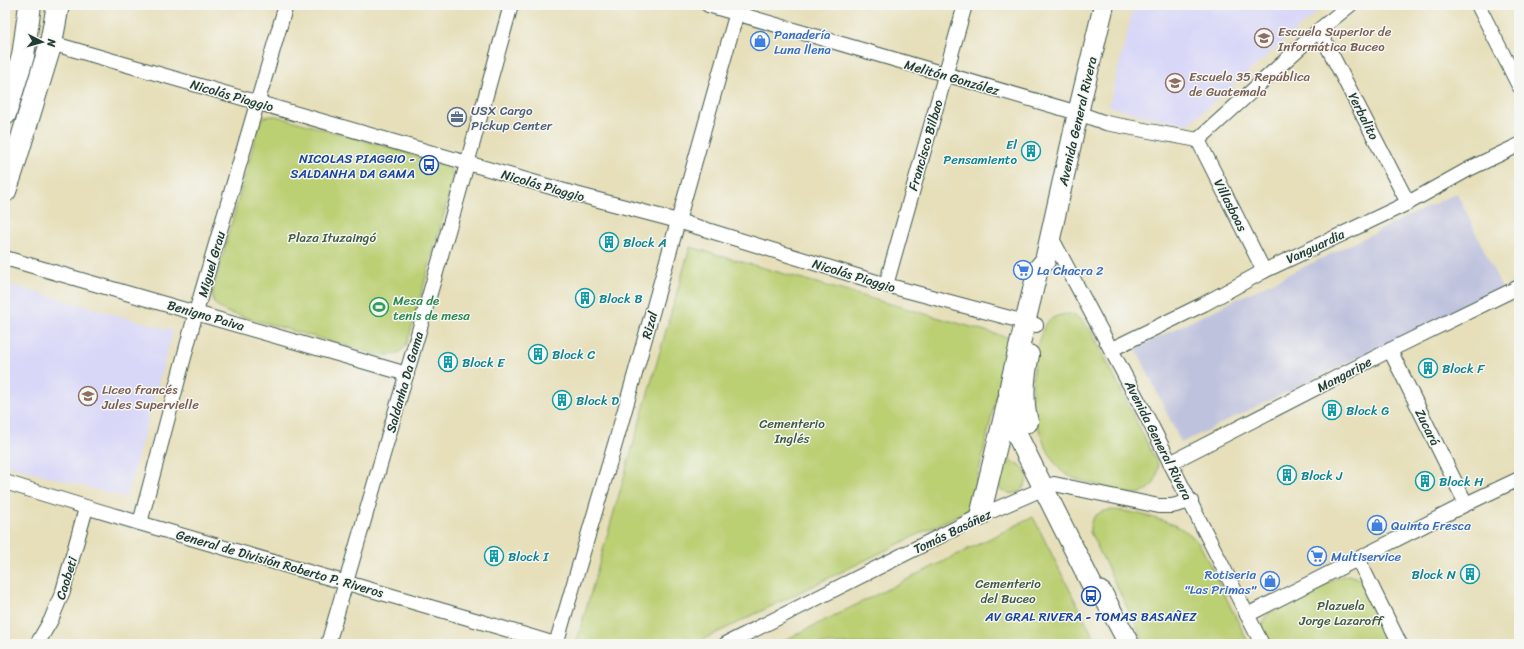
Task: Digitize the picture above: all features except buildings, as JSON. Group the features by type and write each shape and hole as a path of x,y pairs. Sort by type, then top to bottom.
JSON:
{"main road":[{"path":"5,114 23,56 30,5"},
{"path":"42,5 40,24 41,33 51,43"},
{"path":"5,191 51,43 58,5"},
{"name":"Avenida General Rivera","path":"1104,5 1045,261 1049,273 1030,323 1011,381 1010,392 1013,418 1019,439 1103,580 1102,593 1129,644"},
{"name":"Avenida General Rivera","path":"1030,323 1024,393 1026,413 1030,434 1048,486"},
{"path":"980,516 1010,392"}],"street":[{"name":"Miguel Grau","path":"140,523 196,312 286,5"},
{"name":"Saldanha Da Gama","path":"328,644 468,163 511,5"},
{"name":"Melitón González","path":"708,5 738,9 944,75 1078,113 1106,123 1198,140"},
{"name":"Francisco Bilbao","path":"886,285 944,75 965,5"},
{"path":"1198,140 1319,30 1350,5"},
{"path":"1478,5 1519,86"},
{"name":"Rizal","path":"556,644 616,442 738,9"},
{"name":"Yerbalito","path":"1319,30 1408,203"},
{"name":"Nicolás Piaggio","path":"51,43 568,192 678,221 886,285 1030,323"},
{"name":"Villasboas","path":"1198,140 1264,271"},
{"name":"Vanguardia","path":"1112,349 1204,304 1264,271 1408,203 1469,169 1519,145"},
{"name":"Avenida General Rivera","path":"1051,238 1112,349 1191,501 1262,644"},
{"name":"Benigno Paiva","path":"5,258 407,374"},
{"name":"Mangaripe","path":"1170,463 1390,350 1519,287"},
{"name":"Zucará","path":"1390,350 1466,504"},
{"path":"1247,615 1466,504 1519,479"},
{"name":"General de División Roberto P. Riveros","path":"5,482 86,508 556,644"},
{"path":"1048,486 1159,506 1172,506 1191,501"},
{"name":"Tomás Basáñez","path":"726,644 980,516 1048,486"},
{"name":"Caobeti","path":"37,644 51,620 64,591 86,508"},
{"path":"1358,559 1400,644"}],"shaded area":[{"name":"Escuela 35 República de Guatemala","path":"1134,5 1325,5 1189,124 1136,114 1109,106"},
{"path":"1457,193 1502,288 1181,443 1136,348"},
{"path":"8,284 173,331 126,498 5,464 5,294"}],"green space":[{"name":"Plaza Ituzaingó","path":"276,116 433,160 446,166 451,171 453,180 452,185 408,341 398,353 390,355 375,354 227,312 215,304 213,290 259,122 265,117"},
{"name":"Cementerio Inglés","path":"690,247 1010,338 970,509 694,644 576,644"},
{"path":"1070,314 1082,320 1095,338 1158,465 1155,481 1145,492 1134,494 1116,491 1080,480 1064,473 1053,460 1043,440 1035,418 1032,401 1033,374 1037,347 1041,333 1051,319"},
{"path":"1011,462 1020,465 1025,470 1027,477 1023,488 1018,492 1011,493 1003,491 999,487 998,482 1002,466"},
{"path":"1109,510 1118,510 1152,517 1174,525 1191,535 1200,545 1249,644 1145,644 1090,532 1092,519 1097,514"},
{"name":"Cementerio del Buceo","path":"1033,517 1097,644 777,644"},
{"name":"Plazuela Jorge Lazaroff","path":"1348,575 1361,581 1392,644 1268,644 1262,628 1269,613 1340,577"}],"place":[{"name":"Escuela Superior de Informática Buceo","path":"1264,38"},
{"name":"Panadería Luna llena","path":"760,41"},
{"name":"Escuela 35 República de Guatemala","path":"1175,83"},
{"name":"USX Cargo Pickup Center","path":"457,117"},
{"name":"El Pensamiento","path":"1031,151"},
{"name":"NICOLAS PIAGGIO - SALDANHA DA GAMA","path":"429,165"},
{"name":"Block A","path":"609,242"},
{"name":"La Chacra 2","path":"1023,270"},
{"name":"Block B","path":"585,298"},
{"name":"Mesa de tenis de mesa","path":"379,307"},
{"name":"Block C","path":"538,354"},
{"name":"Block E","path":"448,362"},
{"name":"Block F","path":"1428,368"},
{"name":"Liceo francés Jules Supervielle","path":"88,396"},
{"name":"Block D","path":"562,400"},
{"name":"Block G","path":"1332,410"},
{"name":"Block J","path":"1287,475"},
{"name":"Block H","path":"1425,481"},
{"name":"Quinta Fresca","path":"1377,525"},
{"name":"Block I","path":"494,556"},
{"name":"Multiservice","path":"1317,556"},
{"name":"Block N","path":"1470,574"},
{"name":"Rotiseria \"Las Primas\"","path":"1270,581"},
{"name":"AV GRAL RIVERA - TOMAS BASAÑEZ","path":"1091,596"}]}
